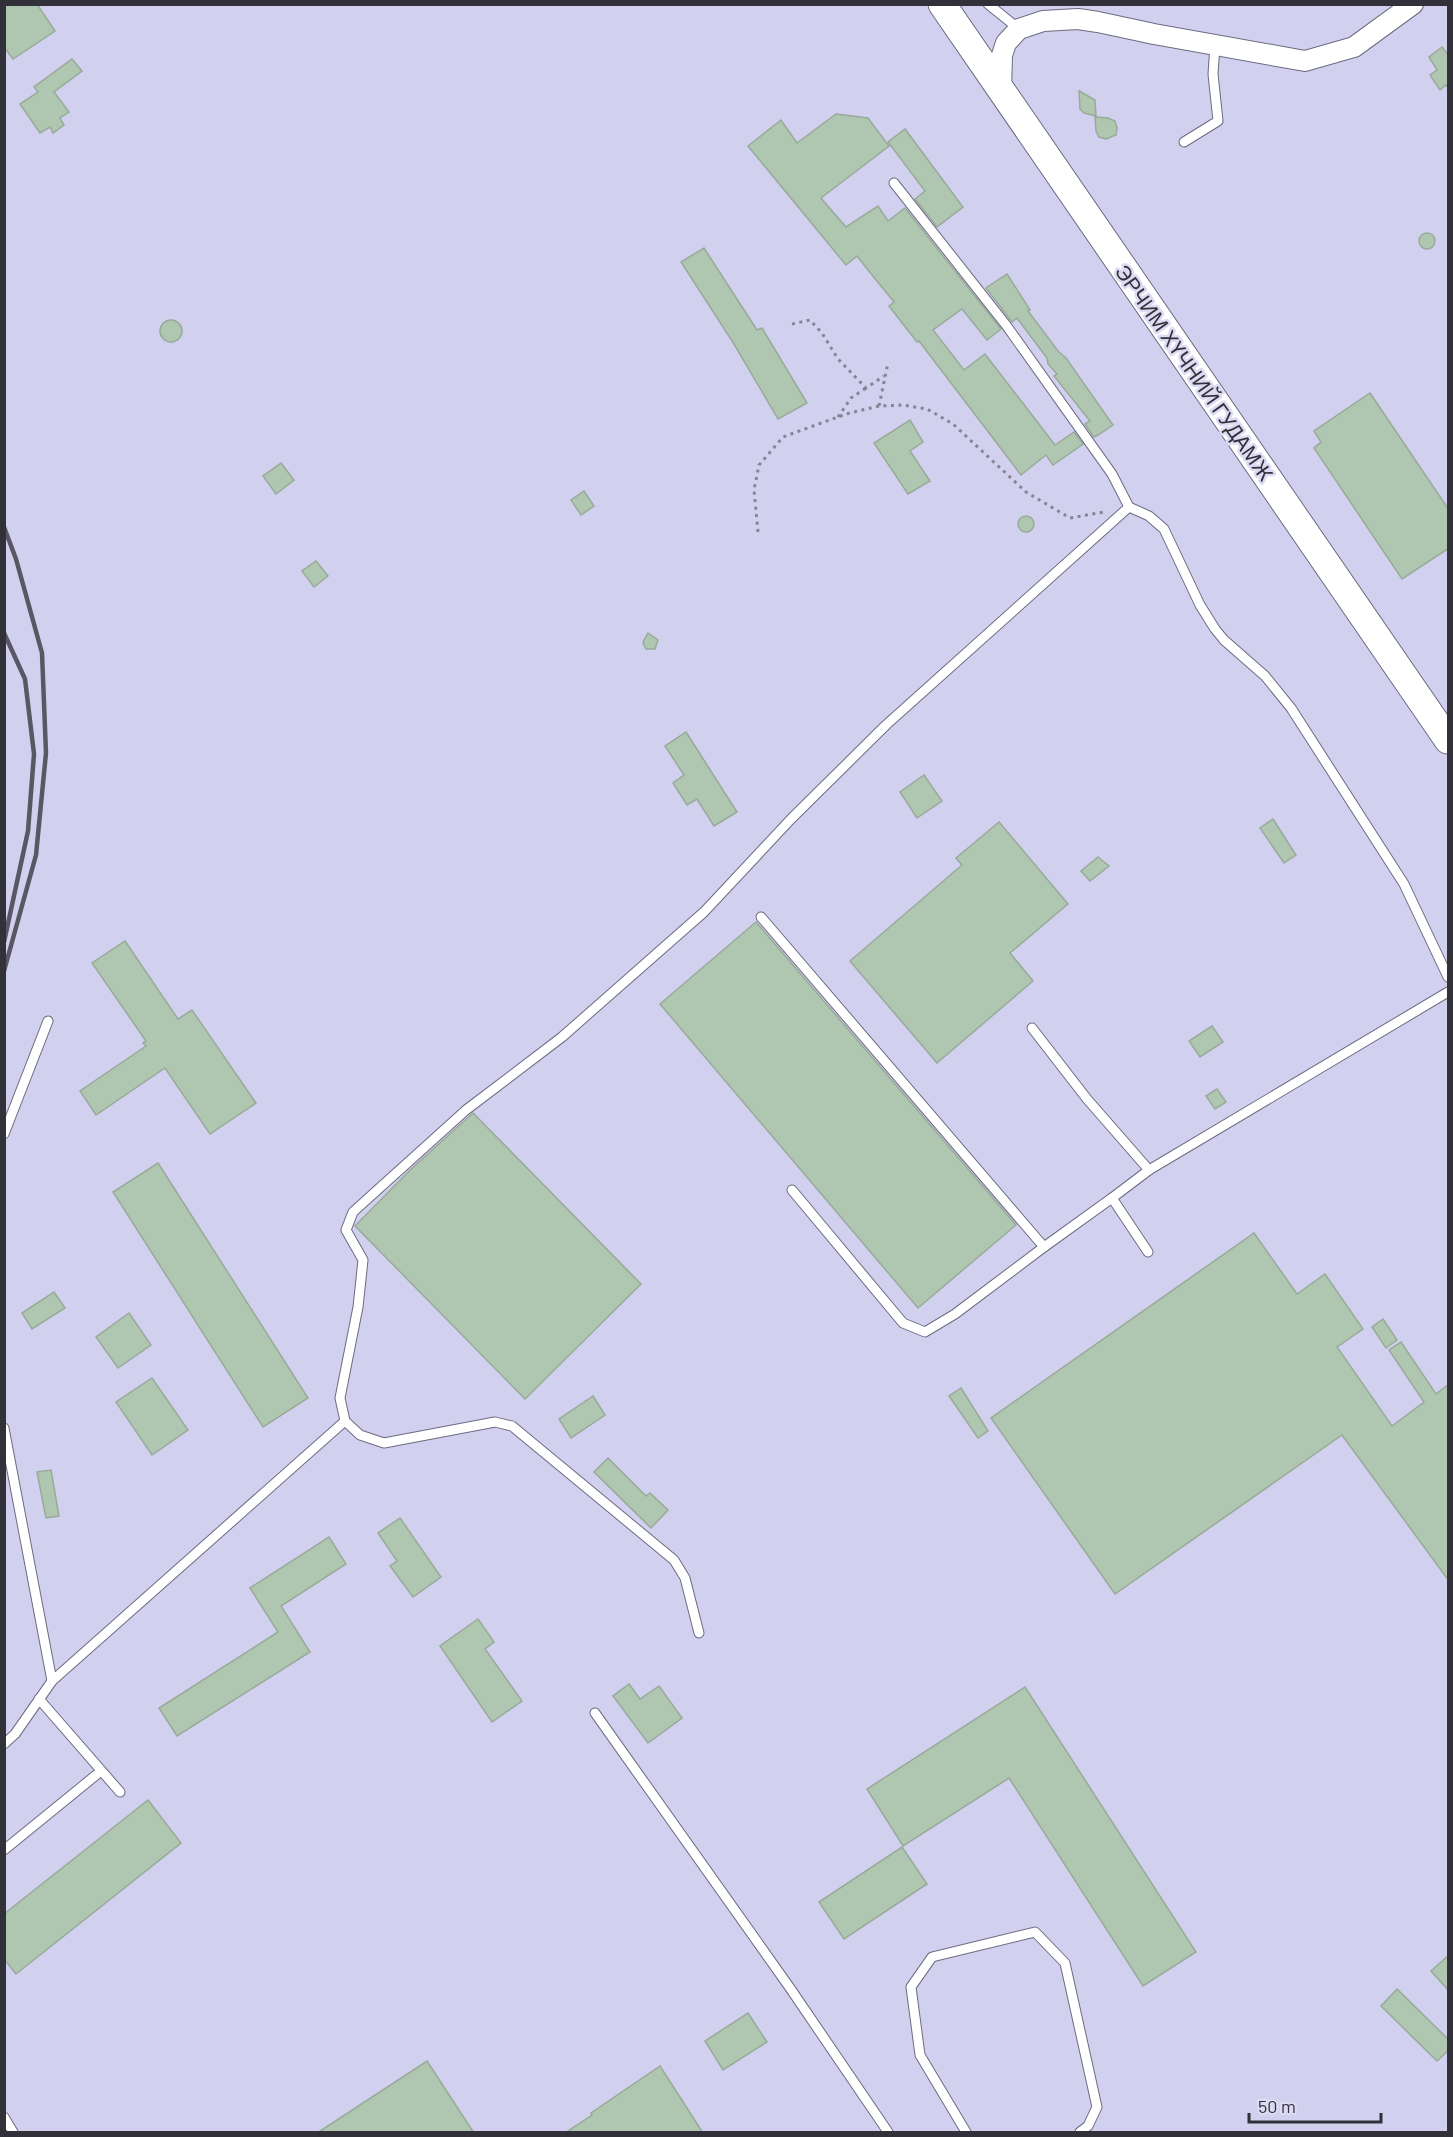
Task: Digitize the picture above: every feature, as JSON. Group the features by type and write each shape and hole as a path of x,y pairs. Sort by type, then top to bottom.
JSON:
{"main road":[{"name":"ЭРЧИМ ХҮЧНИЙ ГУДАМЖ","path":"942,4 1449,740"}],"street":[{"path":"1002,92 1002,55 1006,43 1039,13 1078,15 1215,45 1305,61 1354,47 1413,4"}],"lane":[{"path":"988,4 1019,29"},
{"path":"1184,142 1218,121 1213,74 1215,45"},
{"path":"894,183 1006,325 1112,474 1129,507 1149,516 1164,529 1200,605 1215,629 1224,640 1265,676 1291,708 1404,884 1449,977"},
{"path":"699,1633 686,1578 674,1560 512,1426 495,1422 384,1443 360,1435 345,1421 340,1398 358,1307 363,1260 346,1230 353,1212 466,1110 562,1037 704,912 791,819 886,725 1129,507"},
{"path":"761,916 1044,1247"},
{"path":"792,1190 903,1323 925,1332 955,1314 1149,1170 1449,992"},
{"path":"4,1134 48,1021"},
{"path":"1032,1028 1087,1099 1149,1170"},
{"path":"1112,1198 1148,1252"},
{"path":"4,1744 15,1734 52,1681 345,1421"},
{"path":"4,1428 52,1681"},
{"path":"39,1699 120,1792"},
{"path":"595,1713 790,1988 888,2133"},
{"path":"4,1850 101,1771"},
{"path":"966,2133 920,2055 911,1987 932,1957 1035,1932 1065,1963 1085,2051 1097,2107 1088,2126 1080,2133"},
{"path":"4,2117 13,2133"}],"path":[{"path":"792,324 810,320 822,333 838,359 866,388"},
{"path":"879,406 888,363"},
{"path":"838,417 851,398 884,376"},
{"path":"758,532 754,490 759,465 783,437 838,417 879,406 903,405 927,409 945,419 969,437 1026,492 1070,518 1111,511"}],"shaded area":[{"path":"5,5 1448,5 1448,2132 5,2132"}],"building":[{"path":"4,4 37,4 55,31 13,59 4,47"},
{"path":"1442,47 1449,56 1449,89 1446,85 1440,90 1430,75 1437,70 1429,57"},
{"path":"72,59 82,71 54,92 69,112 60,118 64,125 53,133 50,127 40,133 20,104 38,92 34,87"},
{"path":"1079,91 1095,100 1096,116 1084,113 1080,109"},
{"path":"836,114 868,118 889,146 821,198 846,227 878,206 888,221 905,208 1001,329 987,340 962,309 933,330 964,370 985,354 1055,445 1074,432 1083,444 1053,465 1046,455 1021,475 919,341 917,342 889,306 894,302 857,256 846,265 748,146 781,120 797,143"},
{"path":"1095,117 1115,121 1116,135 1106,139 1099,137"},
{"path":"905,129 963,207 937,227 915,199 925,191 888,142"},
{"path":"1427,233 1435,241 1427,249 1419,241"},
{"path":"704,248 757,330 762,328 807,403 778,419 734,344 681,262"},
{"path":"1007,274 1030,310 1028,311 1058,351 1066,358 1113,425 1098,435 1094,437 1085,424 1090,421 1054,376 1057,374 1048,364 1047,358 1017,318 1012,322 986,288"},
{"path":"171,320 179,323 182,331 179,339 171,342 163,339 160,331 163,323"},
{"path":"1370,393 1449,510 1449,548 1402,579 1314,448 1321,442 1314,431"},
{"path":"910,420 923,442 910,451 930,481 908,494 874,443"},
{"path":"281,463 294,480 276,494 263,476"},
{"path":"584,491 594,506 581,515 571,500"},
{"path":"1023,516 1029,516 1034,524 1032,530 1023,532 1018,527 1018,521"},
{"path":"316,561 328,576 314,587 302,571"},
{"path":"648,633 658,640 655,649 646,649 644,645 643,642"},
{"path":"686,732 737,812 714,826 697,799 687,805 673,783 684,775 665,746"},
{"path":"924,775 942,801 917,818 900,792"},
{"path":"1273,819 1296,855 1284,863 1260,828"},
{"path":"999,822 1068,904 1010,953 1033,981 937,1063 850,961 962,865 956,858"},
{"path":"1098,857 1109,866 1090,881 1081,871"},
{"path":"756,922 1016,1225 918,1308 660,1004"},
{"path":"125,941 178,1019 192,1010 256,1103 210,1134 165,1068 96,1115 80,1091 146,1046 143,1043 146,1041 92,963"},
{"path":"1212,1026 1223,1042 1200,1057 1189,1041"},
{"path":"1217,1089 1226,1102 1215,1109 1206,1096"},
{"path":"473,1113 641,1284 525,1399 355,1226 409,1171"},
{"path":"158,1163 308,1398 263,1427 113,1192"},
{"path":"1254,1233 1297,1294 1325,1274 1363,1329 1337,1347 1392,1426 1424,1402 1389,1350 1401,1342 1436,1394 1449,1384 1449,1581 1342,1435 1115,1594 991,1418"},
{"path":"54,1292 65,1308 32,1329 22,1313"},
{"path":"129,1313 151,1345 118,1368 96,1337"},
{"path":"1383,1319 1397,1340 1386,1348 1372,1327"},
{"path":"152,1378 188,1430 152,1455 116,1402"},
{"path":"961,1388 988,1431 978,1438 949,1396"},
{"path":"593,1396 605,1415 571,1438 559,1419"},
{"path":"608,1458 646,1496 650,1493 668,1510 651,1528 594,1472"},
{"path":"51,1470 59,1516 46,1518 37,1472"},
{"path":"400,1518 441,1577 413,1597 390,1566 397,1561 378,1533"},
{"path":"329,1537 346,1564 281,1606 310,1652 177,1736 159,1708 278,1632 250,1588"},
{"path":"478,1619 494,1642 485,1649 522,1701 492,1722 440,1646"},
{"path":"629,1684 640,1699 659,1686 682,1718 648,1743 613,1696"},
{"path":"1025,1687 1196,1952 1143,1986 1009,1778 903,1846 867,1789"},
{"path":"148,1800 181,1843 16,1974 4,1959 4,1914"},
{"path":"902,1847 927,1884 844,1939 819,1902"},
{"path":"1449,1955 1449,1991 1431,1971"},
{"path":"1397,1989 1449,2040 1449,2050 1437,2061 1381,2006"},
{"path":"748,2013 767,2042 723,2070 705,2041"},
{"path":"427,2061 474,2133 317,2133"},
{"path":"660,2066 703,2133 565,2133 592,2115 591,2113"}],"railway":[{"path":"4,527 16,559 42,653 46,753 36,855 4,971"},
{"path":"4,633 25,679 34,754 28,831 4,942"}]}
